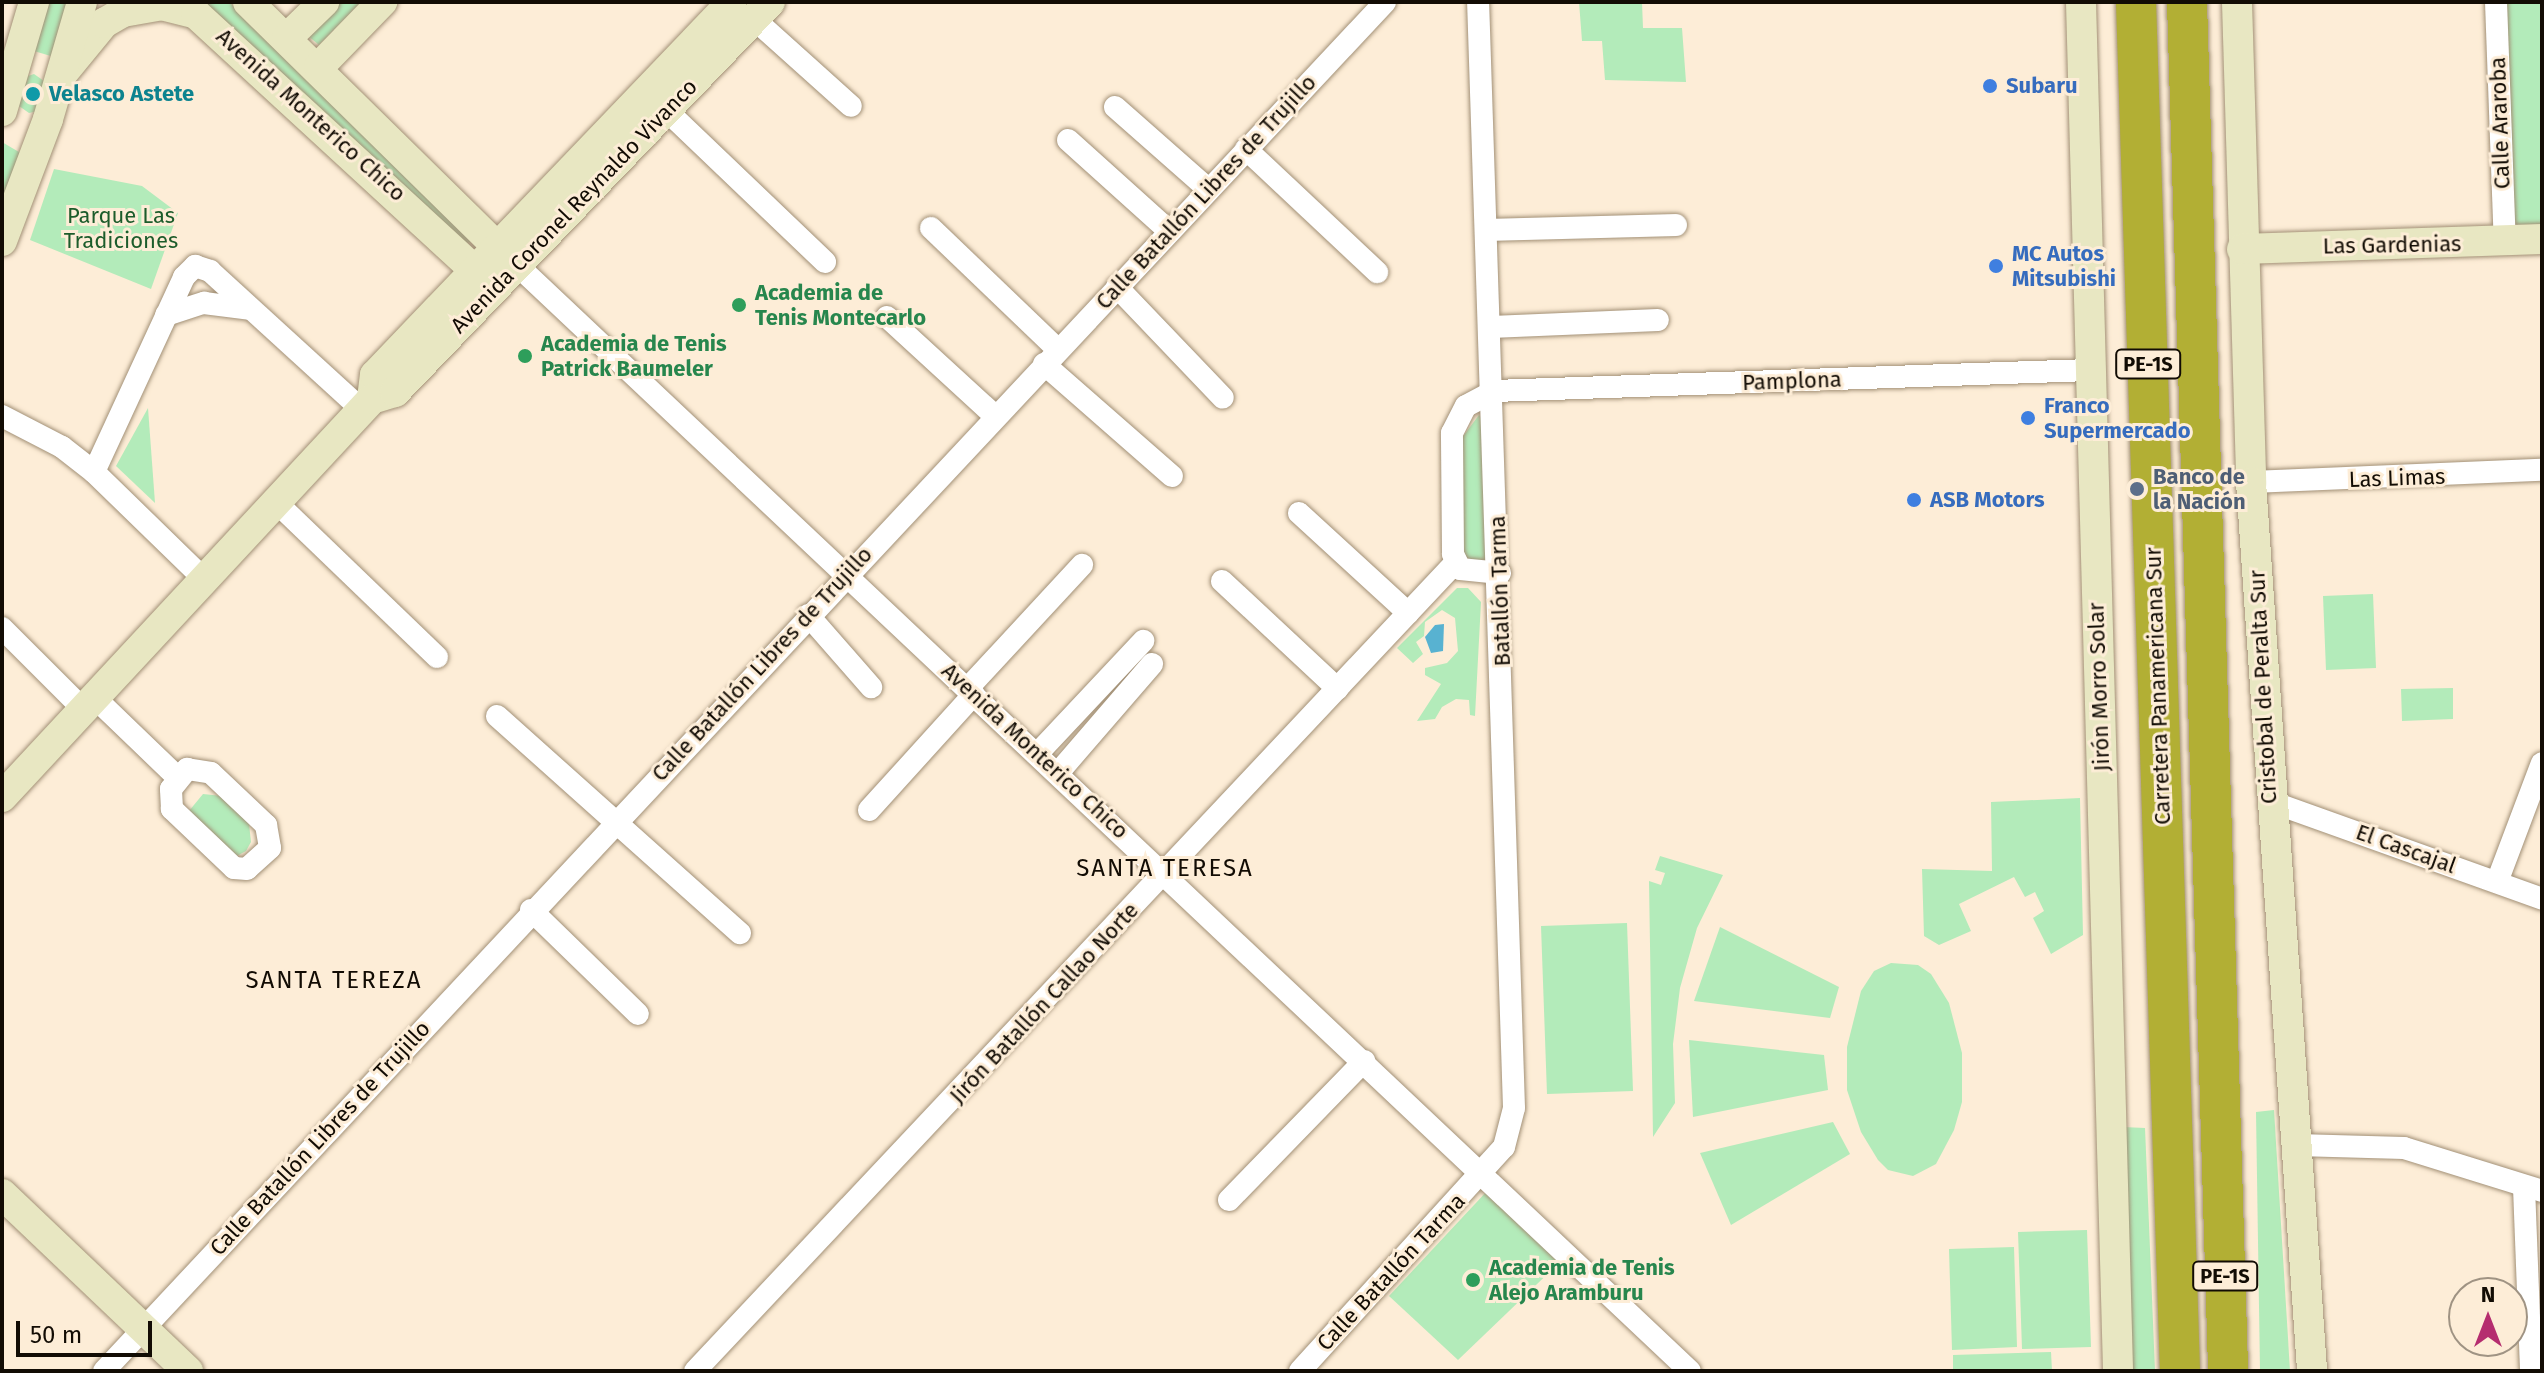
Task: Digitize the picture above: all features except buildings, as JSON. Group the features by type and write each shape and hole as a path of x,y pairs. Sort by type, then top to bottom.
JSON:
{"highway":[{"name":"Carretera Panamericana Sur","path":"2136,2 2180,1371"},
{"name":"PE-1S","path":"2187,2 2228,1371"}],"street":[{"path":"34,2 10,55 2,112 33,122 48,119"},
{"path":"2,241 48,119 82,2"},
{"name":"Avenida Monterico Chico","path":"248,2 319,67 507,256 1483,1172 1690,1371"},
{"path":"287,38 324,2"},
{"path":"319,67 382,2"},
{"name":"Calle Batallón Libres de Trujillo","path":"104,1371 615,819 1385,2"},
{"name":"Batallón Tarma","path":"1478,2 1500,573 1514,1108 1504,1147 1483,1172"},
{"name":"Jirón Morro Solar","path":"2081,2 2118,1371"},
{"name":"Cristobal de Peralta Sur","path":"2237,2 2251,482 2269,801 2312,1371"},
{"name":"Calle Araroba","path":"2496,2 2505,243"},
{"name":"Avenida Monterico Chico","path":"63,73 104,23 123,12 161,5 196,14 475,271"},
{"path":"752,8 851,106"},
{"name":"Avenida Coronel Reynaldo Vivanco","path":"367,404 375,375 475,271 507,256 666,110 752,8"},
{"name":"Avenida Coronel Reynaldo Vivanco","path":"2,797 367,404 395,392 507,256 752,8"},
{"path":"10,55 63,73"},
{"path":"1115,107 1208,189"},
{"path":"666,110 825,262"},
{"path":"1068,140 1169,231"},
{"path":"1246,149 1377,272"},
{"path":"1487,230 1676,225"},
{"path":"931,228 1051,357 1172,476"},
{"name":"Las Gardenias","path":"2242,249 2505,243 2542,239"},
{"path":"94,472 184,277 195,266 210,271 367,404"},
{"path":"1117,287 1223,398"},
{"path":"166,315 204,303 252,309"},
{"path":"887,317 995,416"},
{"path":"1491,327 1658,320"},
{"name":"Pamplona","path":"1494,391 2090,370"},
{"path":"1494,391 1466,406 1452,433 1456,562 1470,572 1500,573"},
{"path":"2,416 62,447 94,472 205,580"},
{"name":"Las Limas","path":"2251,482 2542,470"},
{"path":"277,503 437,657"},
{"path":"1299,513 1408,613"},
{"name":"Jirón Batallón Callao Norte","path":"695,1371 1166,874 1456,562"},
{"path":"869,810 1082,565"},
{"path":"1222,581 1338,689"},
{"path":"808,615 871,687"},
{"path":"2,628 177,777"},
{"path":"1038,753 1143,641"},
{"path":"1058,773 1152,664"},
{"path":"497,716 740,933"},
{"path":"2497,882 2542,763"},
{"path":"187,769 211,773 266,825 270,848 247,869 234,868 172,809 171,789 177,777 187,769"},
{"name":"El Cascajal","path":"2269,801 2542,899"},
{"path":"531,910 638,1014"},
{"path":"1229,1200 1364,1061"},
{"path":"2297,1145 2404,1148 2533,1189 2531,1371"},
{"name":"Calle Batallón Tarma","path":"1300,1371 1483,1172"},
{"path":"2,1194 188,1371"}],"green space":[{"path":"42,2 71,2 54,57 34,51"},
{"path":"189,2 229,2 476,231 476,241 461,244"},
{"path":"339,2 361,2 319,45 307,35"},
{"path":"1579,2 1642,2 1643,28 1682,28 1686,82 1605,80 1602,41 1582,41"},
{"path":"2505,2 2542,2 2542,228 2513,231"},
{"path":"34,74 44,81 38,111 29,113 19,106 28,76"},
{"path":"2,142 24,155 2,215"},
{"name":"Parque Las Tradiciones","path":"54,169 142,186 178,213 151,289 30,240"},
{"path":"148,408 155,503 116,466"},
{"path":"1479,415 1486,423 1487,559 1479,562 1466,558 1461,548 1461,439"},
{"path":"1457,588 1468,588 1481,602 1475,716 1470,715 1469,700 1456,699 1442,707 1435,719 1417,721 1441,684 1425,675 1425,668 1447,663 1458,651 1455,618 1442,610 1425,622 1424,636 1416,642 1423,654 1413,663 1397,648"},
{"path":"2373,594 2376,668 2326,670 2323,596"},
{"path":"2453,688 2453,719 2402,721 2401,689"},
{"path":"203,794 222,796 249,824 251,842 246,851 235,857 189,811"},
{"path":"2080,798 2083,935 2051,954 2033,918 2044,911 2035,892 2025,897 2014,877 1959,904 1971,931 1939,945 1924,936 1922,869 1992,871 1991,802"},
{"path":"1660,856 1723,875 1697,928 1680,988 1673,1044 1675,1103 1653,1137 1649,881 1661,885 1665,873 1655,870"},
{"path":"1627,923 1633,1091 1547,1094 1541,926"},
{"path":"1720,927 1839,987 1830,1018 1694,1001"},
{"path":"1891,963 1918,965 1931,974 1949,1003 1962,1053 1962,1102 1954,1130 1936,1164 1913,1176 1888,1170 1878,1160 1861,1132 1847,1090 1847,1047 1861,991 1874,971"},
{"path":"1689,1040 1824,1055 1828,1090 1693,1117"},
{"path":"2274,1110 2290,1371 2260,1371 2256,1112"},
{"path":"1833,1122 1850,1154 1731,1225 1700,1153"},
{"path":"2123,1127 2145,1128 2155,1371 2131,1371"},
{"name":"Academia de Tenis Alejo Aramburu","path":"1488,1190 1559,1263 1458,1360 1389,1296"},
{"path":"2087,1230 2091,1347 2022,1349 2018,1232"},
{"path":"2014,1247 2017,1347 1952,1350 1949,1249"},
{"path":"2051,1352 2052,1371 1953,1371 1953,1355"}],"water":[{"path":"1444,624 1443,651 1431,653 1425,637 1435,625"}],"place":[{"name":"Subaru","path":"1990,86"},
{"name":"Velasco Astete","path":"33,94"},
{"name":"MC Autos Mitsubishi","path":"1996,266"},
{"name":"Academia de Tenis Montecarlo","path":"739,305"},
{"name":"Academia de Tenis Patrick Baumeler","path":"525,356"},
{"name":"Franco Supermercado","path":"2028,418"},
{"name":"Banco de la Nación","path":"2137,489"},
{"name":"ASB Motors","path":"1914,500"},
{"name":"Academia de Tenis Alejo Aramburu","path":"1473,1280"}],"district":[{"name":"SANTA TERESA","path":"1165,869"},
{"name":"SANTA TEREZA","path":"334,981"}]}
